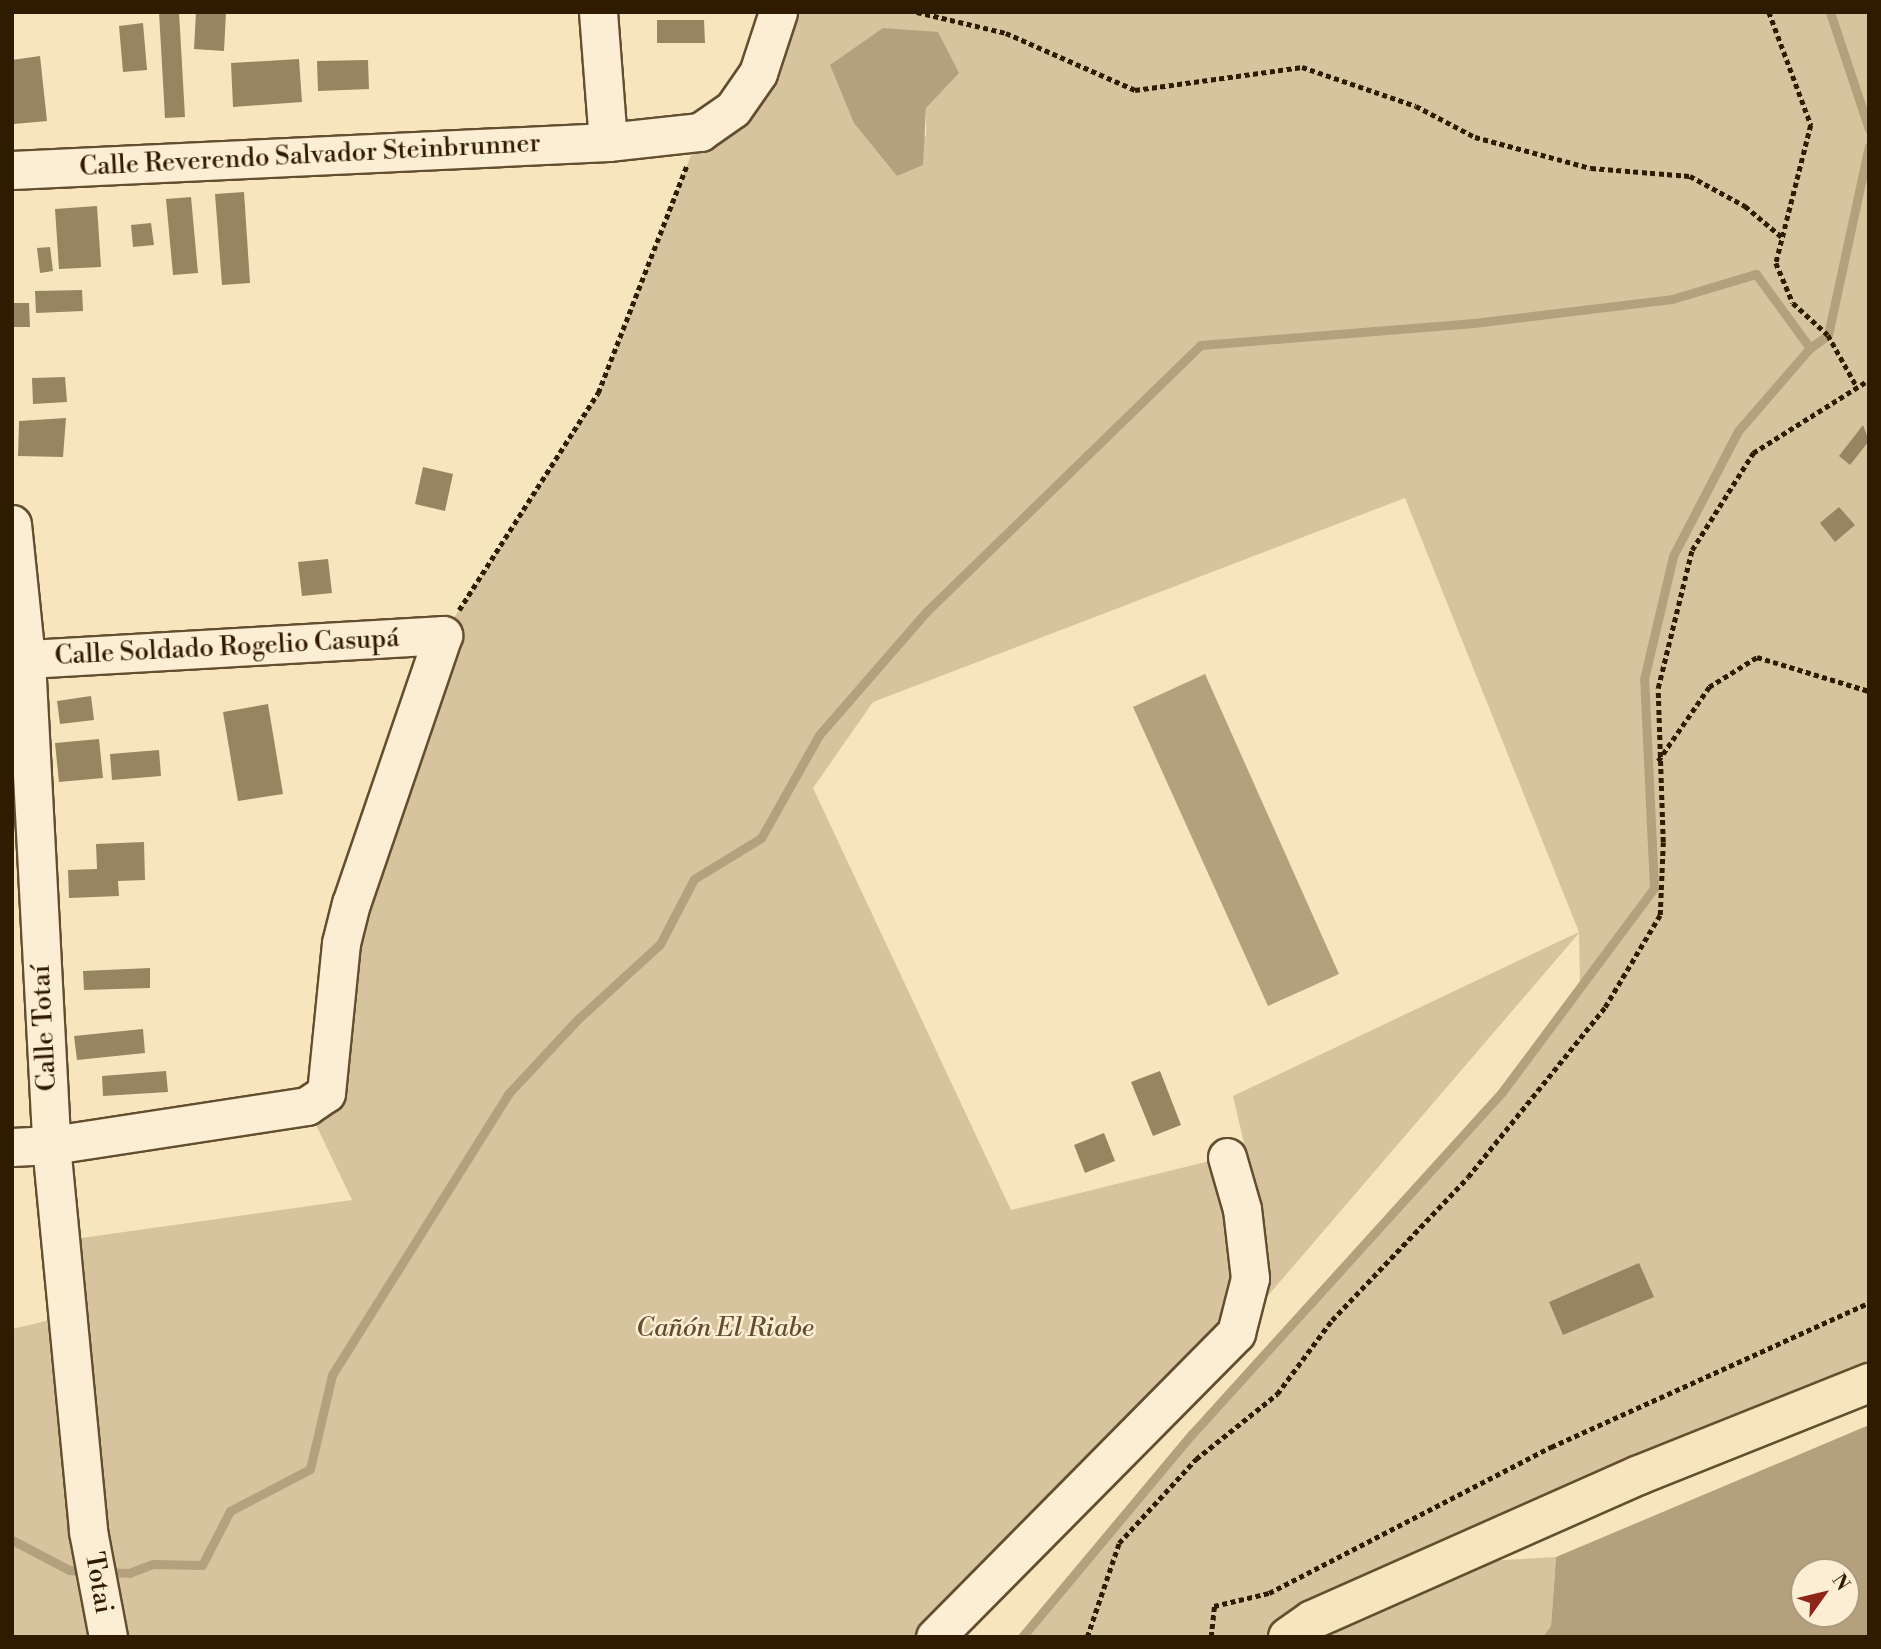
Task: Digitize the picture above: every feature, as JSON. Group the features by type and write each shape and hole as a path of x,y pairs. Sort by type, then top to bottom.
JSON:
{"main road":[{"path":"1288,1637 1312,1620 1639,1475 1869,1383"}],"street":[{"path":"598,12 607,142"},
{"path":"700,132 733,109 758,73 778,12"},
{"name":"Calle Reverendo Salvador Steinbrunner","path":"12,170 607,142 700,132"},
{"name":"Calle Totaí","path":"12,524 51,1145 89,1531"},
{"path":"12,1147 51,1145 307,1106 326,1093 341,943 351,903 443,635"},
{"name":"Calle Soldado Rogelio Casupá","path":"19,660 443,635"},
{"path":"935,1637 1236,1333 1250,1278 1242,1209 1227,1157"},
{"name":"Totai","path":"89,1531 108,1636"}],"path":[{"path":"918,12 1006,33 1135,89 1303,67 1416,106 1475,137 1591,167 1690,176 1745,206 1783,238"},
{"path":"1769,12 1811,125 1776,263 1793,303 1828,335 1856,385"},
{"path":"443,635 598,393 700,132"},
{"path":"1087,1637 1119,1543 1196,1458 1277,1394 1332,1320 1468,1177 1605,1007 1660,915 1664,842 1658,762 1658,688 1692,550 1754,453 1856,385 1869,380"},
{"path":"1658,762 1709,687 1757,657 1869,691"},
{"path":"1211,1637 1214,1606 1269,1593 1551,1447 1869,1303"}],"green space":[{"name":"Cañón El Riabe","path":"778,12 1869,12 1869,1383 1450,1563 1556,1557 1551,1626 1543,1637 1022,1637 1192,1434 1502,1092 1580,988 1579,933 1236,1333 935,1637 12,1637 12,1329 67,1316 60,1241 352,1200 307,1106 341,943 443,635 598,393 700,132","holes":["831,65 926,108 926,136","1405,498 1579,932 1233,1096 1246,1152 1011,1210 813,788 873,702"]}],"shaded area":[{"path":"883,28 938,32 959,73 926,108 923,165 897,176 854,123 830,65"},
{"path":"1205,674 1339,974 1268,1006 1133,707"},
{"path":"1869,1425 1869,1637 1543,1637 1551,1626 1556,1557"}],"building":[{"path":"159,12 179,12 185,117 165,118"},
{"path":"196,12 226,12 224,51 194,49"},
{"path":"657,20 704,20 705,43 657,43"},
{"path":"143,23 147,70 123,72 119,26"},
{"path":"40,56 47,121 14,124 12,60"},
{"path":"299,59 302,102 233,107 231,63"},
{"path":"368,60 369,89 318,91 317,61"},
{"path":"244,192 250,283 222,285 215,194"},
{"path":"191,197 198,273 173,275 166,199"},
{"path":"97,206 101,267 59,269 55,209"},
{"path":"151,223 154,245 133,247 131,225"},
{"path":"50,247 53,271 40,273 37,248"},
{"path":"82,290 83,311 36,313 35,291"},
{"path":"12,303 29,303 30,327 12,327"},
{"path":"65,377 67,402 33,404 32,378"},
{"path":"66,418 63,457 18,456 19,421"},
{"path":"1863,425 1869,441 1850,465 1839,456"},
{"path":"423,467 453,474 445,511 415,504"},
{"path":"1839,507 1855,525 1835,542 1820,523"},
{"path":"328,559 332,593 302,596 298,562"},
{"path":"91,696 94,720 60,724 57,701"},
{"path":"268,704 283,794 238,801 223,712"},
{"path":"99,739 103,778 59,782 55,743"},
{"path":"159,750 161,776 112,780 110,754"},
{"path":"144,842 145,880 118,881 119,896 69,898 68,870 97,869 96,844"},
{"path":"150,968 150,988 84,990 83,971"},
{"path":"143,1029 145,1053 77,1060 74,1036"},
{"path":"166,1071 168,1092 103,1096 102,1076"},
{"path":"1160,1071 1181,1125 1153,1136 1131,1082"},
{"path":"1104,1133 1115,1161 1085,1173 1074,1145"},
{"path":"1639,1263 1654,1297 1563,1335 1549,1302"}],"waterway":[{"path":"1830,12 1869,129"},
{"path":"1022,1637 1192,1434 1502,1092 1654,888 1644,679 1673,556 1738,431 1810,348 1828,335 1869,146"},
{"path":"104,1572 129,1573 153,1564 202,1565 230,1511 310,1469 332,1375 508,1094 578,1019 660,944 694,879 761,838 819,735 926,612 1201,345 1474,323 1672,299 1756,274 1810,348"},
{"path":"12,1540 69,1570 87,1571"}]}
